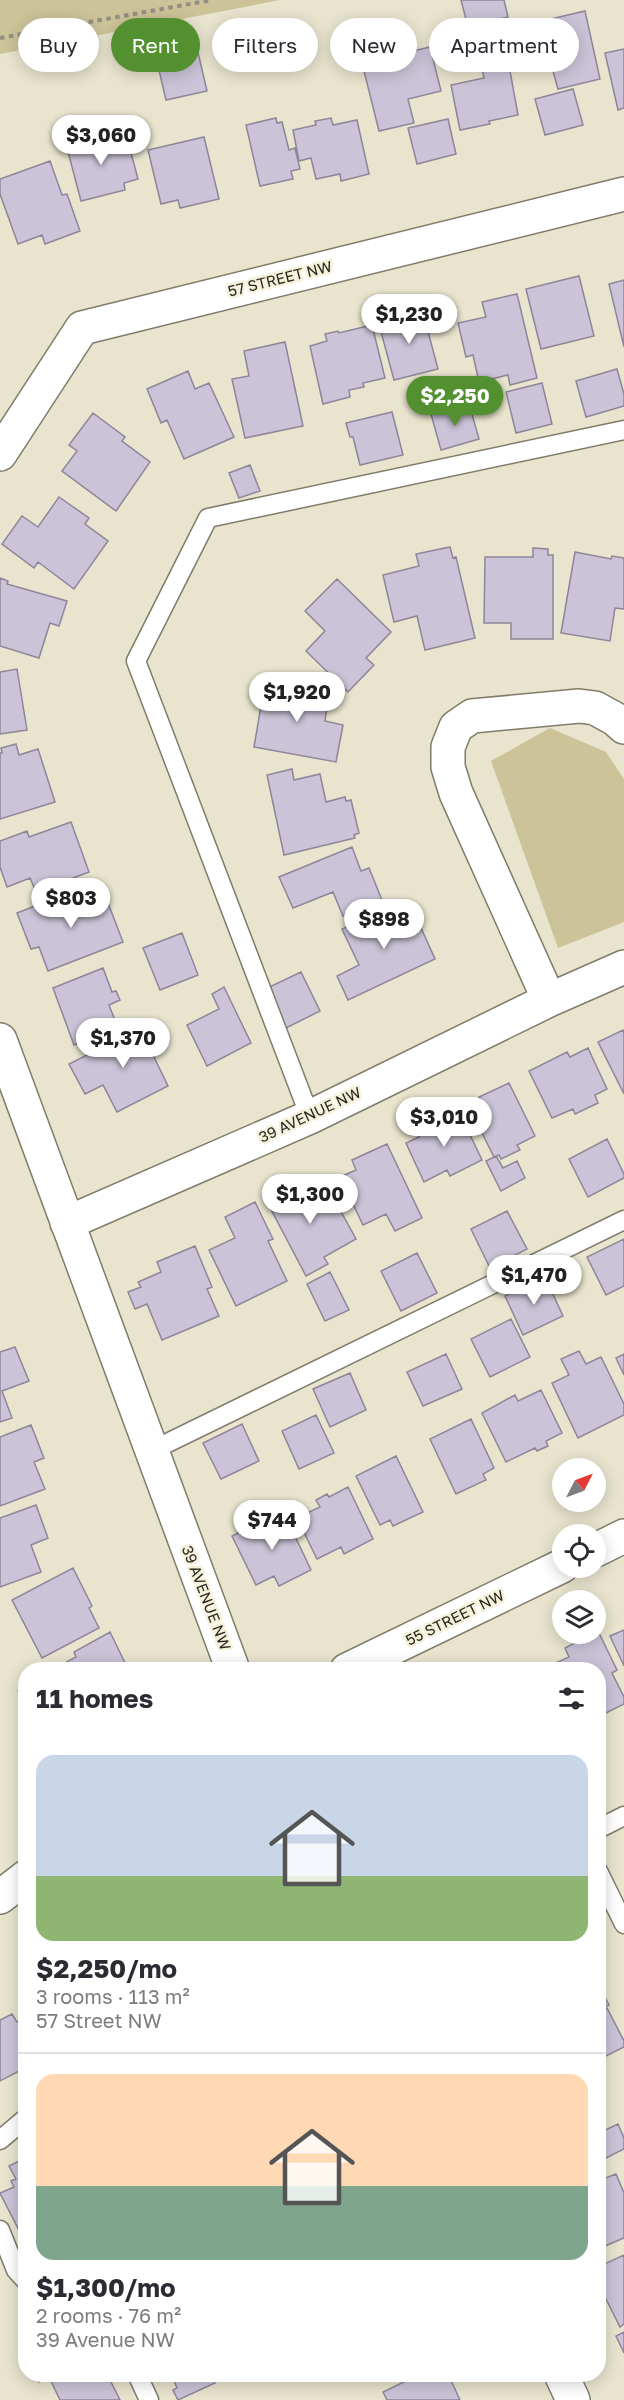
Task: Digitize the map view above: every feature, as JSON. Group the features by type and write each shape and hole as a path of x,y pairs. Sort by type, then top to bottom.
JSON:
{"street":[{"name":"57 STREET NW","path":"0,454 82,328 624,194"},
{"path":"549,1000 456,793 448,767 448,747 456,727 472,716 579,705 595,708 615,718 624,727"},
{"name":"39 AVENUE NW","path":"67,1223 310,1117 549,1000 624,967"},
{"name":"39 AVENUE NW","path":"0,1040 230,1662"},
{"path":"606,1545 624,1536"},
{"name":"55 STREET NW","path":"364,1662 552,1571"},
{"path":"0,1897 18,1883"},
{"path":"565,2382 573,2400"}],"lane":[{"path":"310,1117 136,661 208,518 624,430"},
{"path":"152,1451 624,1220"},
{"path":"606,1825 624,1816"},
{"path":"606,1887 624,1924"},
{"path":"0,2140 18,2125"},
{"path":"0,2230 18,2272"},
{"path":"141,2382 149,2400"}],"path":[{"path":"0,38 212,0"}],"shaded area":[{"path":"0,0 280,0 187,18 111,18 111,33 99,35 99,18 18,18 18,51 0,54"},
{"path":"550,728 606,752 624,779 624,922 558,948 491,761"}],"building":[{"path":"461,0 504,0 508,17 466,18"},
{"path":"585,11 600,79 558,89 553,72 579,72 579,18 555,18"},
{"path":"429,47 429,72 436,72 441,91 408,99 414,123 379,131 364,72 417,72 417,50"},
{"path":"624,49 624,108 618,110 605,53"},
{"path":"200,61 207,91 166,100 159,72 200,72"},
{"path":"483,72 510,72 518,115 460,130 451,85 484,78"},
{"path":"573,89 583,125 545,135 535,99"},
{"path":"276,118 277,123 282,122 289,150 295,148 300,169 291,171 293,179 260,186 246,125"},
{"path":"331,118 333,125 357,120 369,174 341,181 340,174 316,179 311,158 299,161 293,130 316,125 315,121"},
{"path":"448,119 456,154 417,164 408,128"},
{"path":"105,134 107,143 127,138 138,179 124,183 125,190 81,201 66,144"},
{"path":"204,137 219,199 180,208 178,200 161,204 148,150"},
{"path":"50,161 62,195 67,194 80,231 45,244 42,235 18,244 0,194 0,179"},
{"path":"579,276 594,336 541,349 526,289"},
{"path":"624,280 624,347 609,284"},
{"path":"517,294 537,378 510,385 508,375 479,382 473,355 466,357 458,323 486,317 482,302"},
{"path":"422,309 438,369 394,380 380,328 392,325 390,317"},
{"path":"372,325 385,378 363,383 364,387 349,390 350,397 323,404 310,346 327,341 325,334"},
{"path":"285,342 303,426 245,438 232,379 249,376 244,351"},
{"path":"617,369 624,394 624,406 586,417 576,381"},
{"path":"188,371 195,389 209,383 234,437 184,459 167,420 161,423 147,389"},
{"path":"542,383 552,424 516,433 506,392"},
{"path":"469,404 479,439 441,450 431,414"},
{"path":"392,412 403,455 360,465 353,437 350,437 346,423"},
{"path":"93,413 125,437 122,441 150,462 116,511 62,471 77,451 69,445"},
{"path":"250,465 260,491 239,498 229,473"},
{"path":"59,497 89,518 85,524 108,541 74,589 38,562 34,568 2,544 22,516 38,527"},
{"path":"450,547 453,558 456,557 475,638 425,650 417,616 394,622 383,575 419,566 416,554"},
{"path":"533,548 548,549 548,555 553,555 553,639 511,639 511,623 484,623 485,557 533,557"},
{"path":"575,552 611,559 612,556 624,558 624,609 615,608 610,641 561,633"},
{"path":"0,578 8,581 7,584 67,601 59,626 50,623 39,658 0,646"},
{"path":"337,579 391,632 366,658 374,665 348,692 306,651 325,631 305,611"},
{"path":"17,669 27,730 0,734 0,672"},
{"path":"265,682 329,693 325,721 343,725 336,762 254,747"},
{"path":"16,744 19,755 38,749 55,802 0,819 1,748"},
{"path":"292,769 294,780 320,774 326,802 345,797 346,801 351,800 359,833 354,835 355,838 284,855 267,775"},
{"path":"71,822 89,872 36,892 30,878 7,887 0,867 0,841 27,831 29,837"},
{"path":"352,847 361,871 369,868 382,900 343,916 333,892 293,908 279,877"},
{"path":"103,890 123,942 48,971 39,947 31,949 17,913 53,899 56,908"},
{"path":"402,901 416,930 421,928 435,959 348,1000 337,976 359,965 342,929"},
{"path":"182,933 198,975 160,990 143,948"},
{"path":"103,968 112,992 116,991 120,1000 109,1005 118,1028 74,1045 53,988"},
{"path":"301,972 320,1011 284,1029 265,989"},
{"path":"224,987 251,1043 207,1066 187,1025 219,1009 212,994"},
{"path":"149,1024 162,1050 153,1055 168,1086 117,1112 103,1085 85,1094 69,1064"},
{"path":"623,1030 624,1033 624,1094 598,1042"},
{"path":"588,1048 607,1089 595,1095 598,1103 575,1114 573,1109 552,1118 529,1071 567,1052 570,1057"},
{"path":"509,1083 535,1136 517,1145 520,1150 501,1159 499,1155 494,1157 470,1109 482,1103 479,1097"},
{"path":"459,1112 482,1160 450,1176 447,1170 424,1182 406,1143 419,1137 417,1132"},
{"path":"607,1139 624,1178 588,1197 569,1159"},
{"path":"387,1144 422,1218 395,1231 386,1214 363,1225 340,1177 356,1170 352,1160"},
{"path":"496,1156 503,1168 517,1161 525,1178 501,1191 486,1161"},
{"path":"296,1181 307,1199 328,1188 356,1239 324,1257 328,1264 306,1276 265,1198"},
{"path":"255,1202 273,1239 268,1241 287,1281 236,1306 209,1250 235,1238 225,1217"},
{"path":"507,1211 527,1249 490,1268 471,1229"},
{"path":"624,1239 624,1286 606,1295 587,1257"},
{"path":"195,1246 212,1287 207,1289 219,1316 162,1340 147,1304 135,1309 128,1292 141,1287 138,1282 161,1272 157,1262"},
{"path":"417,1253 437,1293 401,1311 381,1271"},
{"path":"330,1272 349,1310 325,1321 307,1284"},
{"path":"545,1277 563,1316 523,1335 505,1296"},
{"path":"511,1319 530,1357 490,1377 471,1339"},
{"path":"15,1347 29,1381 2,1391 12,1418 0,1422 0,1352"},
{"path":"579,1351 586,1364 601,1357 624,1404 624,1415 578,1438 552,1383 569,1375 561,1359"},
{"path":"446,1354 462,1389 423,1406 407,1372"},
{"path":"624,1354 624,1375 616,1358"},
{"path":"350,1373 366,1410 330,1427 313,1389"},
{"path":"541,1390 562,1433 546,1441 548,1446 537,1451 535,1448 506,1462 482,1413 515,1395 518,1401"},
{"path":"316,1415 334,1453 299,1469 282,1431"},
{"path":"471,1419 494,1468 483,1474 486,1480 456,1494 430,1439"},
{"path":"242,1424 259,1461 221,1479 203,1443"},
{"path":"31,1425 44,1458 34,1462 45,1489 0,1506 0,1437"},
{"path":"396,1456 423,1512 393,1526 390,1520 380,1525 356,1476"},
{"path":"348,1487 373,1539 344,1554 341,1547 317,1559 297,1518 320,1507 316,1500 327,1494 329,1497"},
{"path":"36,1505 48,1538 31,1545 41,1572 0,1587 0,1518"},
{"path":"283,1511 311,1570 279,1586 274,1576 256,1585 232,1536"},
{"path":"73,1568 92,1606 89,1608 99,1628 42,1658 12,1600"},
{"path":"624,1630 624,1666 610,1636"},
{"path":"110,1632 125,1662 67,1662 76,1657 74,1652"},
{"path":"573,1644 604,1644 617,1670 612,1673 624,1697 624,1704 606,1713 606,1662 558,1662 569,1657 565,1648"},
{"path":"606,2009 624,2041 624,2047 606,2056"},
{"path":"12,2014 18,2022 18,2072 0,2081 0,2020"},
{"path":"618,2124 624,2138 624,2149 606,2158 606,2130"},
{"path":"18,2162 18,2228 0,2193 14,2187 11,2181 16,2179 9,2166"},
{"path":"616,2174 624,2193 624,2238 606,2246 606,2178"},
{"path":"624,2255 624,2324 620,2327 606,2299 606,2263"},
{"path":"624,2332 624,2353 616,2336"},
{"path":"51,2382 111,2382 120,2400 60,2400"},
{"path":"174,2382 215,2383 178,2400 173,2390 177,2388"},
{"path":"404,2382 452,2382 460,2400 387,2400 383,2392"}]}
